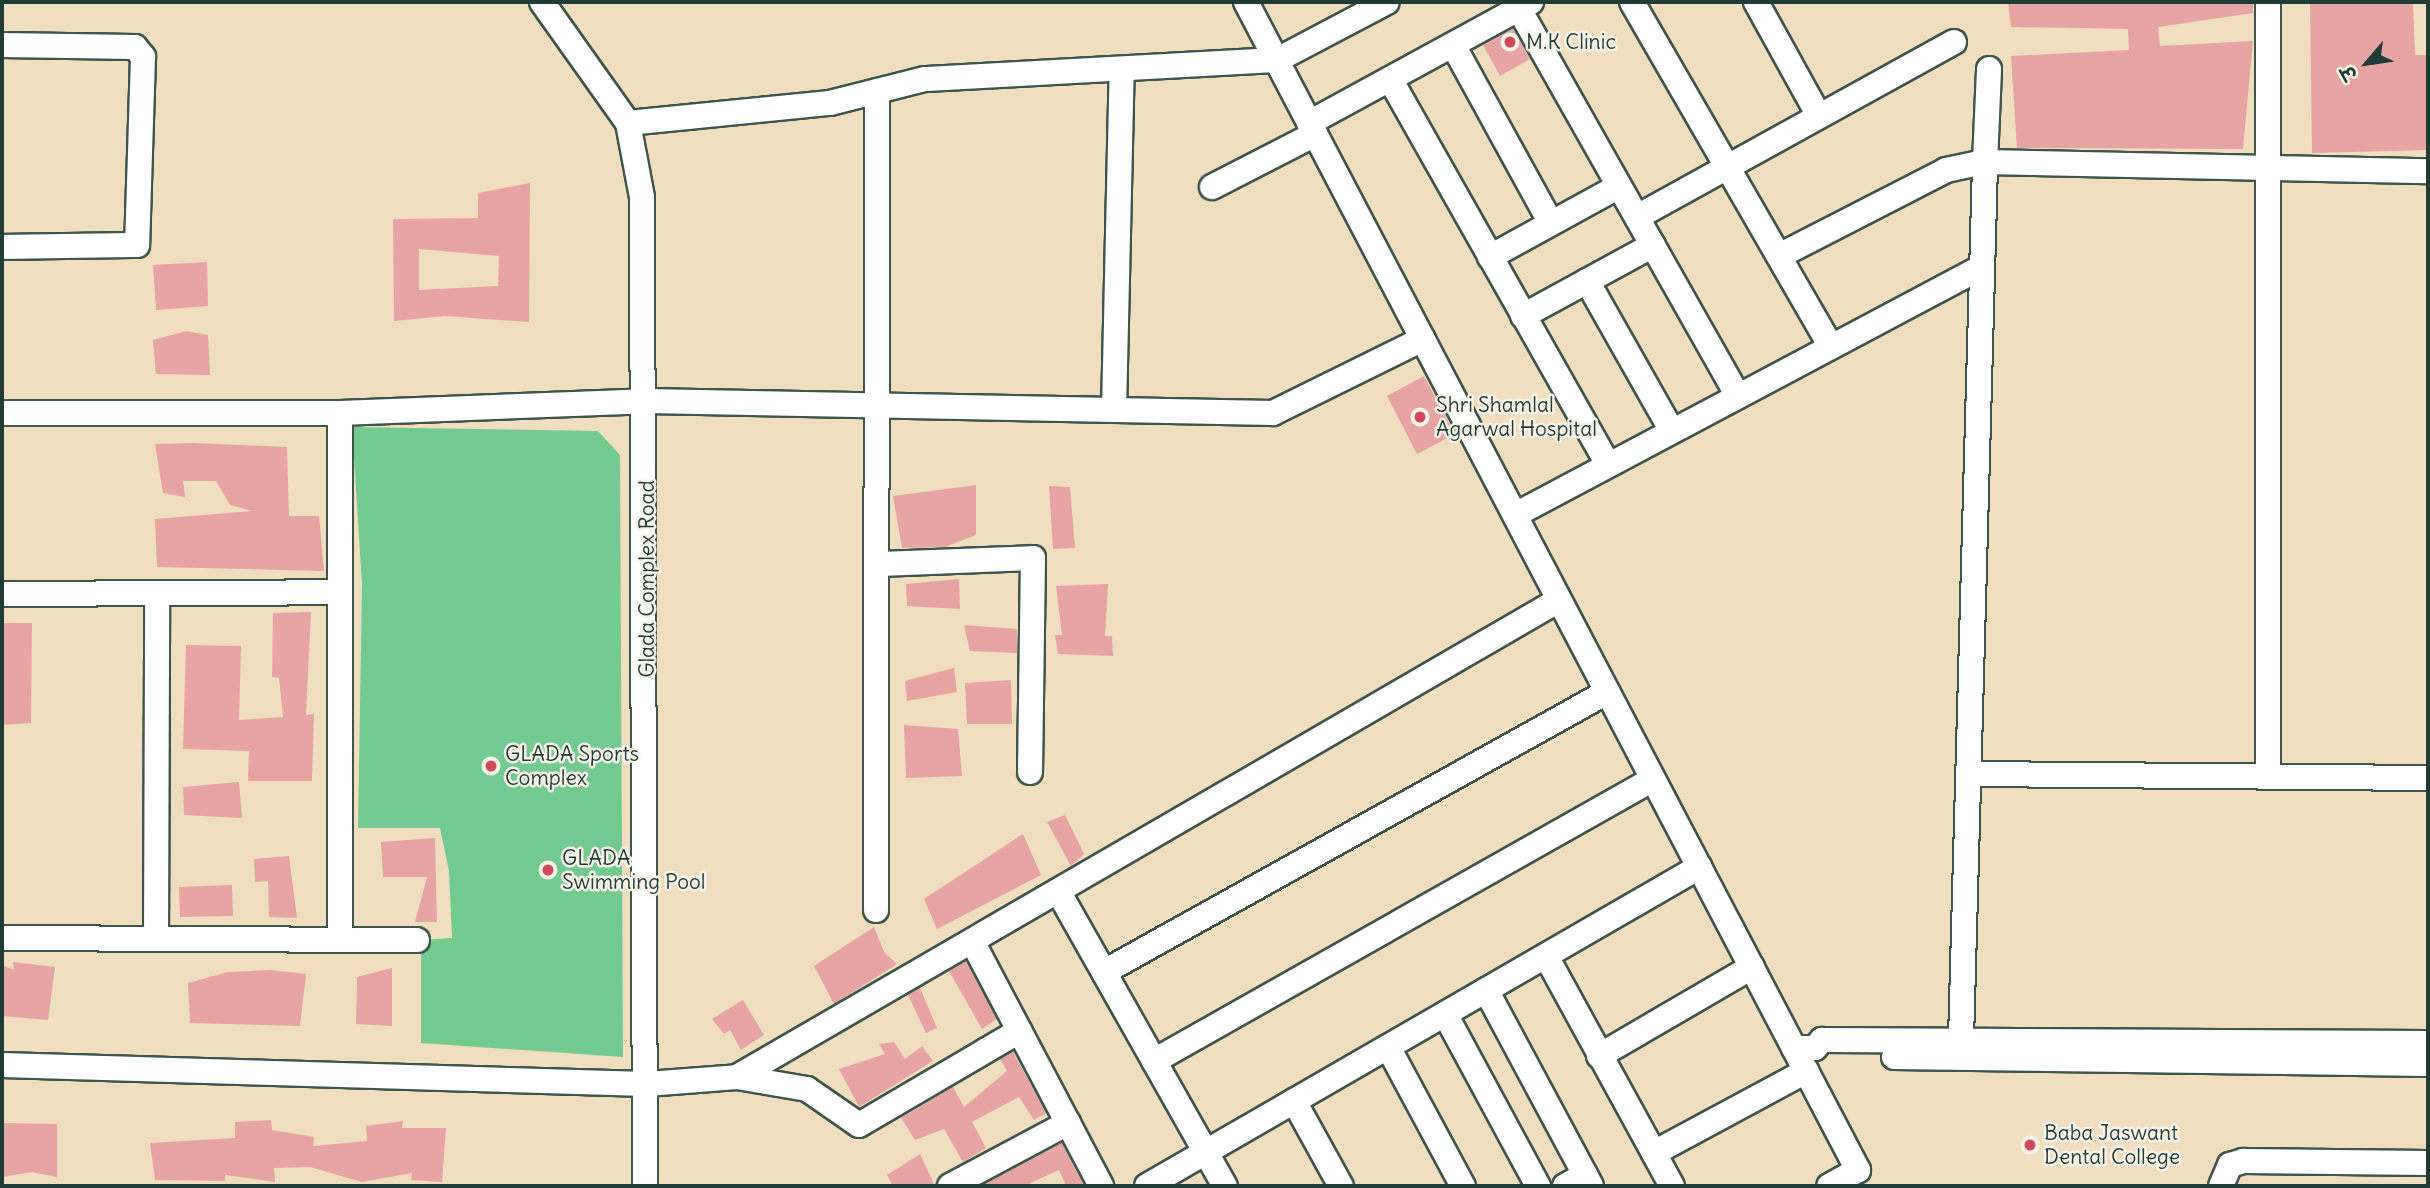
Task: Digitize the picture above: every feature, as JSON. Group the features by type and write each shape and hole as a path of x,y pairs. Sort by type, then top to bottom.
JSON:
{"street":[{"name":"Glada Complex Road","path":"542,2 628,123 642,197 646,401 645,1186"},
{"path":"1246,2 1752,967 1805,1055 1858,1170 1829,1186"},
{"path":"628,123 830,103 925,79 1277,60 1387,2"},
{"path":"1632,2 1832,347"},
{"path":"1756,2 1819,116"},
{"path":"2268,2 2268,776"},
{"path":"1212,187 1312,129 1390,79 1525,5 1619,186 1738,396"},
{"path":"1637,217 1954,42"},
{"path":"2,45 135,47 143,57 137,245 2,247"},
{"path":"1453,45 1551,223"},
{"path":"1114,410 1122,69"},
{"path":"1961,1040 1971,774 1980,268 1989,69"},
{"path":"1390,79 1608,465"},
{"path":"876,911 880,405 877,91"},
{"path":"1779,257 1946,170 1985,162 2428,172"},
{"path":"1490,257 1619,186"},
{"path":"1523,316 1653,245"},
{"path":"1515,515 1980,268"},
{"path":"1587,281 1672,431"},
{"path":"2,413 340,413 646,401 1273,413 1423,339"},
{"path":"340,413 340,940"},
{"path":"879,564 1033,558 1030,772"},
{"path":"2,594 340,592"},
{"path":"156,939 157,593"},
{"path":"737,1077 1559,600"},
{"path":"1104,972 1607,692"},
{"path":"1971,774 2428,778"},
{"path":"1154,1061 1653,779"},
{"path":"1147,1186 1699,867"},
{"path":"1058,891 1225,1186"},
{"path":"2,938 417,940"},
{"path":"972,941 1101,1186"},
{"path":"1546,956 1672,1186"},
{"path":"1599,1056 1752,967"},
{"path":"1486,990 1580,1182"},
{"path":"1445,1014 1538,1186"},
{"path":"2,1065 647,1084 737,1077 807,1089 859,1125 1019,1031"},
{"path":"1654,1153 1805,1055 1822,1040 2428,1043"},
{"path":"1388,1047 1463,1186"},
{"path":"1805,1055 2428,1064"},
{"path":"1294,1101 1341,1186"},
{"path":"950,1186 1068,1123"},
{"path":"2221,1186 2230,1165 2243,1161 2375,1175 2428,1163"}],"green space":[{"name":"GLADA Sports Complex","path":"352,427 598,431 620,455 623,1057 421,1043 421,940 452,938 449,871 440,828 358,828 362,584"}],"building":[{"path":"2008,2 2253,2 2253,13 2158,27 2160,46 2253,41 2243,149 2017,148 2011,56 2129,50 2128,29 2011,27"},
{"path":"2310,2 2413,2 2415,55 2428,55 2428,150 2312,153"},
{"path":"1513,29 1530,59 1500,76 1483,45"},
{"path":"530,183 529,322 445,316 394,321 393,219 478,218 478,193","holes":["419,249 499,256 498,286 419,290"]},
{"path":"207,262 208,306 156,310 153,265"},
{"path":"186,331 208,335 210,375 156,374 153,340"},
{"path":"1424,376 1455,434 1417,454 1387,396"},
{"path":"155,444 287,447 289,516 319,516 324,571 157,567 155,519 252,511 230,505 216,481 183,481 185,497 163,493"},
{"path":"976,485 976,535 945,547 902,548 893,496"},
{"path":"1049,486 1070,487 1075,548 1053,549"},
{"path":"959,579 960,609 907,606 906,584"},
{"path":"1108,584 1105,636 1112,636 1113,656 1058,654 1055,635 1062,635 1056,586"},
{"path":"311,612 306,715 314,714 312,781 248,781 249,751 183,749 186,645 241,646 239,720 283,717 279,678 272,677 273,613"},
{"path":"2,623 32,623 31,723 2,725"},
{"path":"964,625 1017,629 1017,653 970,651"},
{"path":"954,668 957,692 907,701 905,681"},
{"path":"1011,680 1012,724 967,724 965,683"},
{"path":"904,725 958,729 962,776 906,778"},
{"path":"239,782 242,818 184,815 183,787"},
{"path":"1065,815 1084,854 1071,866 1047,822"},
{"path":"1023,834 1041,875 937,929 924,899"},
{"path":"435,838 437,922 415,922 427,877 383,877 381,842"},
{"path":"289,856 297,918 269,917 268,881 255,882 254,859"},
{"path":"232,885 233,916 180,917 179,887"},
{"path":"874,927 884,952 897,964 834,1004 814,966"},
{"path":"966,961 997,1019 982,1029 949,971"},
{"path":"13,962 55,967 48,1020 2,1016 2,965 14,970"},
{"path":"392,968 392,1026 356,1024 357,977"},
{"path":"271,970 306,974 300,1026 190,1023 188,983 228,972"},
{"path":"920,988 937,1028 926,1033 908,995"},
{"path":"743,1000 764,1035 741,1050 730,1030 724,1034 712,1019"},
{"path":"894,1042 905,1059 922,1046 933,1061 859,1107 839,1069 885,1054 879,1044"},
{"path":"1013,1052 1046,1113 1034,1120 1019,1097 972,1122 986,1148 963,1162 944,1129 915,1140 901,1118 953,1087 964,1107 1007,1071 1000,1059"},
{"path":"271,1120 272,1130 314,1137 313,1146 367,1141 366,1126 403,1121 402,1128 446,1128 442,1182 411,1180 412,1173 362,1182 310,1167 274,1168 275,1182 225,1175 225,1181 155,1180 150,1143 235,1138 235,1122"},
{"path":"2,1123 57,1124 57,1177 32,1172 2,1177"},
{"path":"1062,1143 1084,1186 1066,1186 1059,1170 1024,1186 981,1186"},
{"path":"920,1154 935,1186 893,1186 887,1175"}],"place":[{"name":"M.K Clinic","path":"1510,42"},
{"name":"Shri Shamlal Agarwal Hospital","path":"1420,417"},
{"name":"GLADA Sports Complex","path":"491,766"},
{"name":"GLADA Swimming Pool","path":"548,870"},
{"name":"Baba Jaswant Dental College","path":"2030,1145"}]}
